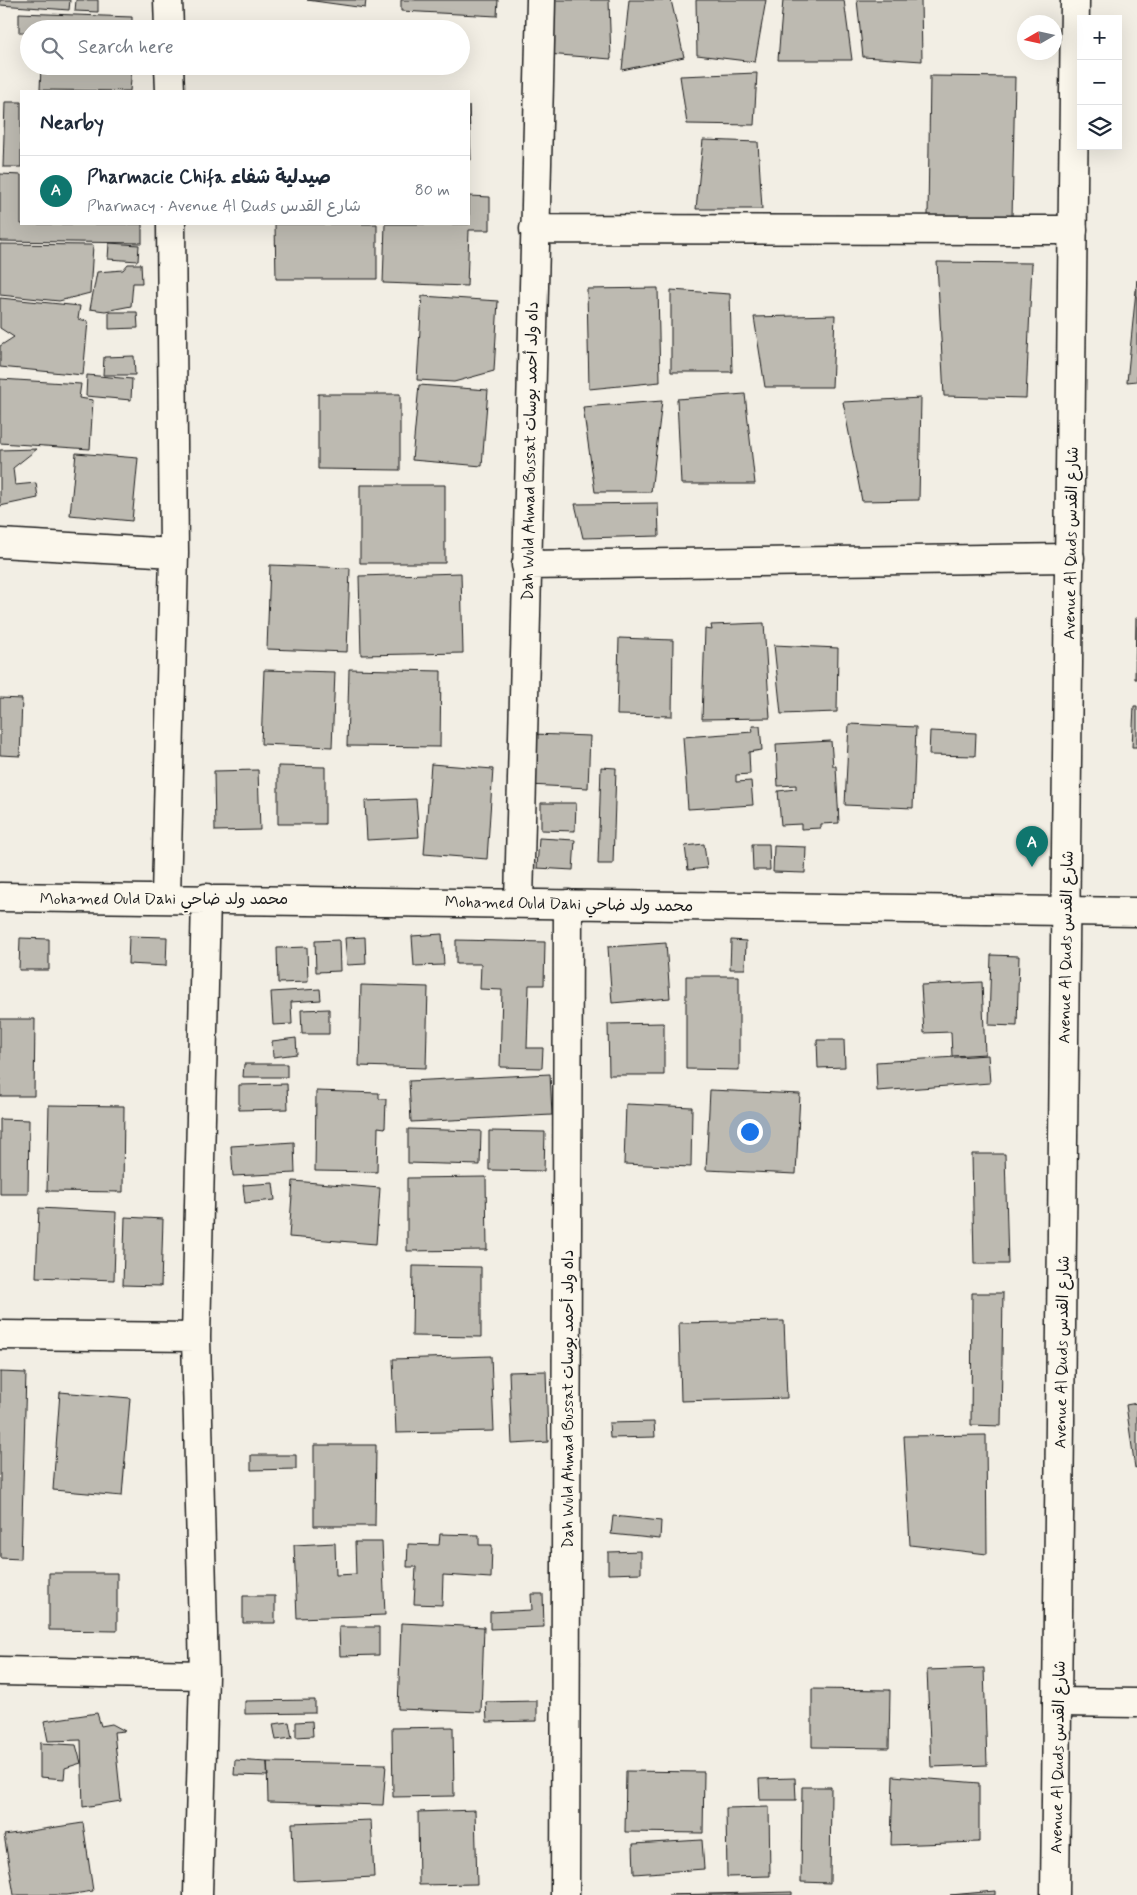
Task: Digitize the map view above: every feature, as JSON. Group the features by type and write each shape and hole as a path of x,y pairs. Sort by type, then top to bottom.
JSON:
{"street":[{"path":"168,0 169,20"},
{"name":"Dah Wuld Ahmad Bussat داه ولد أحمد بوسات","path":"519,902 541,0"},
{"name":"Avenue Al Quds شارع القدس","path":"1055,1895 1076,0"},
{"path":"169,75 170,90"},
{"path":"166,898 174,553 171,225"},
{"path":"534,229 1073,230"},
{"path":"0,543 174,553"},
{"path":"526,565 1070,558"},
{"name":"Mohamed Ould Dahi محمد ولد ضاحي","path":"0,897 519,902 1137,912"},
{"path":"198,1895 204,1675 196,1337 206,898"},
{"name":"Dah Wuld Ahmad Bussat داه ولد أحمد بوسات","path":"565,1895 568,904"},
{"path":"0,1335 196,1337"},
{"path":"0,1671 204,1675"},
{"path":"1057,1702 1137,1703"}],"building":[{"path":"0,0 70,0 69,10 0,5"},
{"path":"76,0 98,0 98,12 75,11"},
{"path":"307,0 366,0 365,8"},
{"path":"401,0 498,0 497,16 401,11"},
{"path":"549,0 609,0 611,59 547,54"},
{"path":"629,0 671,0 684,57 622,70"},
{"path":"696,0 766,0 755,62 697,55"},
{"path":"783,0 844,0 852,60 778,60"},
{"path":"857,0 921,0 922,61 863,57"},
{"path":"19,13 132,17 132,20 20,20 19,32"},
{"path":"757,73 754,125 687,124 680,76"},
{"path":"41,75 131,75 130,90 40,90"},
{"path":"930,76 1015,77 1012,218 928,216"},
{"path":"5,102 20,102 20,167 3,167"},
{"path":"703,140 758,142 762,209 696,209"},
{"path":"0,174 20,175 20,225 142,225 142,243 0,241"},
{"path":"470,196 490,197 490,230 469,230 467,286 383,283 385,225 470,225"},
{"path":"275,225 377,225 377,279 276,279"},
{"path":"109,243 139,245 138,261 108,259"},
{"path":"0,244 93,245 90,293 59,301 0,295"},
{"path":"937,262 1032,263 1026,398 944,396"},
{"path":"128,264 141,264 142,283 133,283 131,306 105,311 90,309 97,272 123,270"},
{"path":"1137,280 1137,381 1127,382"},
{"path":"658,288 660,382 589,389 587,289"},
{"path":"671,290 730,294 732,372 671,372"},
{"path":"422,296 498,301 494,371 454,382 417,380"},
{"path":"0,298 80,306 78,319 88,321 83,375 0,367 0,346 14,337 0,328"},
{"path":"109,312 137,312 138,328 109,329"},
{"path":"835,315 832,387 765,387 754,317"},
{"path":"134,356 135,375 103,375 104,357"},
{"path":"87,375 132,379 131,400 86,396"},
{"path":"0,379 81,384 79,398 93,400 90,449 0,443"},
{"path":"419,385 488,390 482,466 412,460"},
{"path":"318,394 400,394 400,470 318,469"},
{"path":"745,394 755,484 681,484 677,399"},
{"path":"921,398 919,500 862,501 843,402"},
{"path":"662,401 651,492 595,492 583,407"},
{"path":"37,449 13,468 15,485 36,483 38,498 0,506 0,450"},
{"path":"76,453 138,458 132,521 70,515"},
{"path":"360,485 445,485 445,563 360,563"},
{"path":"658,503 659,536 583,538 575,504"},
{"path":"270,565 350,568 347,652 267,649"},
{"path":"461,573 463,653 361,655 359,576"},
{"path":"1136,618 1137,679 1135,679"},
{"path":"764,623 770,718 702,719 705,629 712,630 711,625"},
{"path":"619,638 673,640 672,716 617,715"},
{"path":"774,645 838,648 837,712 781,714"},
{"path":"349,669 441,671 440,747 347,746"},
{"path":"264,670 335,672 332,747 261,744"},
{"path":"0,698 22,699 20,756 0,755"},
{"path":"1134,706 1137,706 1137,747 1132,747"},
{"path":"849,724 916,727 913,808 845,805"},
{"path":"752,726 760,726 762,750 749,752 750,774 736,775 736,782 751,781 753,805 688,809 683,737 753,732"},
{"path":"930,731 976,733 975,756 929,755"},
{"path":"532,734 590,736 588,788 529,785"},
{"path":"831,741 833,766 836,766 839,823 821,824 821,828 801,829 801,824 781,825 778,791 796,789 796,785 778,786 776,744"},
{"path":"431,764 493,769 487,859 424,854"},
{"path":"278,766 325,767 325,824 278,824"},
{"path":"601,767 616,768 613,864 598,864"},
{"path":"258,770 260,830 215,831 214,771"},
{"path":"416,799 419,837 367,840 365,801"},
{"path":"541,803 576,803 575,831 541,830"},
{"path":"539,838 575,840 573,870 537,868"},
{"path":"704,844 707,868 688,870 685,846"},
{"path":"752,844 769,844 770,870 753,870"},
{"path":"774,846 806,847 805,873 773,872"},
{"path":"442,934 444,965 414,966 412,936"},
{"path":"129,936 167,937 166,966 128,964"},
{"path":"365,937 366,964 347,965 345,938"},
{"path":"20,938 49,939 49,970 19,970"},
{"path":"339,940 340,971 316,972 315,941"},
{"path":"456,940 545,942 544,985 529,985 527,1048 543,1048 542,1068 500,1067 502,990 480,989 481,964 456,964"},
{"path":"731,940 746,941 745,969 730,969"},
{"path":"666,943 670,998 612,1003 608,947"},
{"path":"307,947 308,982 278,983 277,948"},
{"path":"991,955 1019,956 1017,1026 989,1025"},
{"path":"686,976 739,976 739,1070 686,1069"},
{"path":"982,982 985,1054 952,1056 951,1032 924,1033 921,985"},
{"path":"361,985 428,987 426,1068 359,1066"},
{"path":"320,989 321,1000 291,1002 292,1024 273,1025 271,992"},
{"path":"329,1009 329,1034 302,1034 301,1010"},
{"path":"0,1019 35,1019 34,1096 0,1096"},
{"path":"664,1023 664,1075 609,1075 608,1024"},
{"path":"296,1038 297,1054 273,1057 272,1041"},
{"path":"817,1040 844,1040 845,1067 818,1068"},
{"path":"988,1055 990,1083 877,1091 876,1062"},
{"path":"244,1064 287,1064 287,1077 243,1077"},
{"path":"550,1074 552,1115 411,1122 409,1081"},
{"path":"287,1084 288,1109 239,1110 239,1085"},
{"path":"710,1090 800,1094 796,1174 706,1170"},
{"path":"316,1091 379,1093 379,1099 386,1099 385,1128 378,1127 377,1172 315,1171"},
{"path":"626,1104 692,1107 691,1167 624,1164"},
{"path":"49,1105 124,1106 123,1192 47,1191"},
{"path":"0,1119 29,1120 28,1194 0,1194"},
{"path":"408,1129 481,1131 480,1165 408,1163"},
{"path":"489,1131 545,1132 544,1171 489,1170"},
{"path":"294,1142 295,1173 233,1176 231,1146"},
{"path":"972,1154 1005,1154 1008,1264 974,1264"},
{"path":"486,1177 487,1250 407,1251 407,1178"},
{"path":"293,1181 380,1188 376,1244 289,1237"},
{"path":"273,1183 275,1200 245,1203 243,1185"},
{"path":"39,1208 116,1212 114,1280 36,1277"},
{"path":"125,1217 163,1219 161,1286 123,1285"},
{"path":"413,1266 481,1267 481,1337 412,1336"},
{"path":"972,1293 1003,1293 1001,1426 971,1425"},
{"path":"784,1321 787,1398 681,1401 679,1323"},
{"path":"491,1356 494,1431 396,1433 393,1359"},
{"path":"546,1371 548,1442 512,1444 509,1372"},
{"path":"0,1372 26,1373 21,1559 0,1558"},
{"path":"60,1392 130,1398 122,1496 53,1490"},
{"path":"1137,1403 1137,1467 1135,1468 1126,1405"},
{"path":"654,1422 655,1437 610,1438 609,1423"},
{"path":"986,1435 987,1554 910,1545 904,1436"},
{"path":"314,1445 376,1445 375,1526 314,1526"},
{"path":"251,1455 296,1455 296,1469 251,1470"},
{"path":"613,1516 661,1521 660,1539 611,1534"},
{"path":"440,1534 479,1535 479,1545 492,1545 491,1578 443,1575 442,1605 414,1604 416,1567 407,1567 408,1544 439,1545"},
{"path":"355,1542 382,1542 385,1615 297,1618 294,1545 335,1543 336,1575 356,1574"},
{"path":"641,1551 641,1573 608,1574 608,1552"},
{"path":"49,1573 117,1573 117,1631 49,1630"},
{"path":"531,1594 543,1594 544,1627 490,1629 490,1612 532,1610"},
{"path":"243,1596 275,1596 275,1623 243,1623"},
{"path":"401,1623 484,1627 481,1712 398,1709"},
{"path":"339,1627 379,1627 379,1655 340,1656"},
{"path":"984,1668 987,1765 931,1767 927,1670"},
{"path":"812,1689 890,1690 889,1748 812,1747"},
{"path":"315,1700 315,1713 245,1714 245,1701"},
{"path":"537,1701 537,1721 487,1722 486,1702"},
{"path":"97,1713 101,1726 112,1724 125,1731 114,1732 121,1801 83,1807 81,1740 48,1741 44,1721"},
{"path":"312,1721 313,1736 296,1737 296,1722"},
{"path":"289,1722 292,1738 276,1740 273,1724"},
{"path":"453,1727 454,1796 393,1797 392,1728"},
{"path":"40,1743 76,1745 81,1763 65,1768 64,1779 40,1777"},
{"path":"235,1760 267,1762 268,1776 234,1775"},
{"path":"267,1762 386,1764 383,1805 268,1802"},
{"path":"626,1771 704,1772 703,1833 625,1832"},
{"path":"893,1776 979,1783 979,1842 891,1845"},
{"path":"795,1778 796,1800 760,1800 759,1779"},
{"path":"802,1787 831,1787 830,1883 801,1882"},
{"path":"769,1807 770,1876 727,1877 726,1808"},
{"path":"475,1810 477,1884 419,1885 418,1812"},
{"path":"371,1820 374,1877 294,1881 292,1823"},
{"path":"83,1823 93,1891 67,1895 14,1895 4,1835"},
{"path":"702,1840 704,1869 634,1874 633,1844"},
{"path":"995,1891 995,1895 950,1895"},
{"path":"792,1892 792,1895 668,1895"}],"place":[{"name":"Pharmacie Chifa صيدلية شفاء","path":"1032,867"}]}
